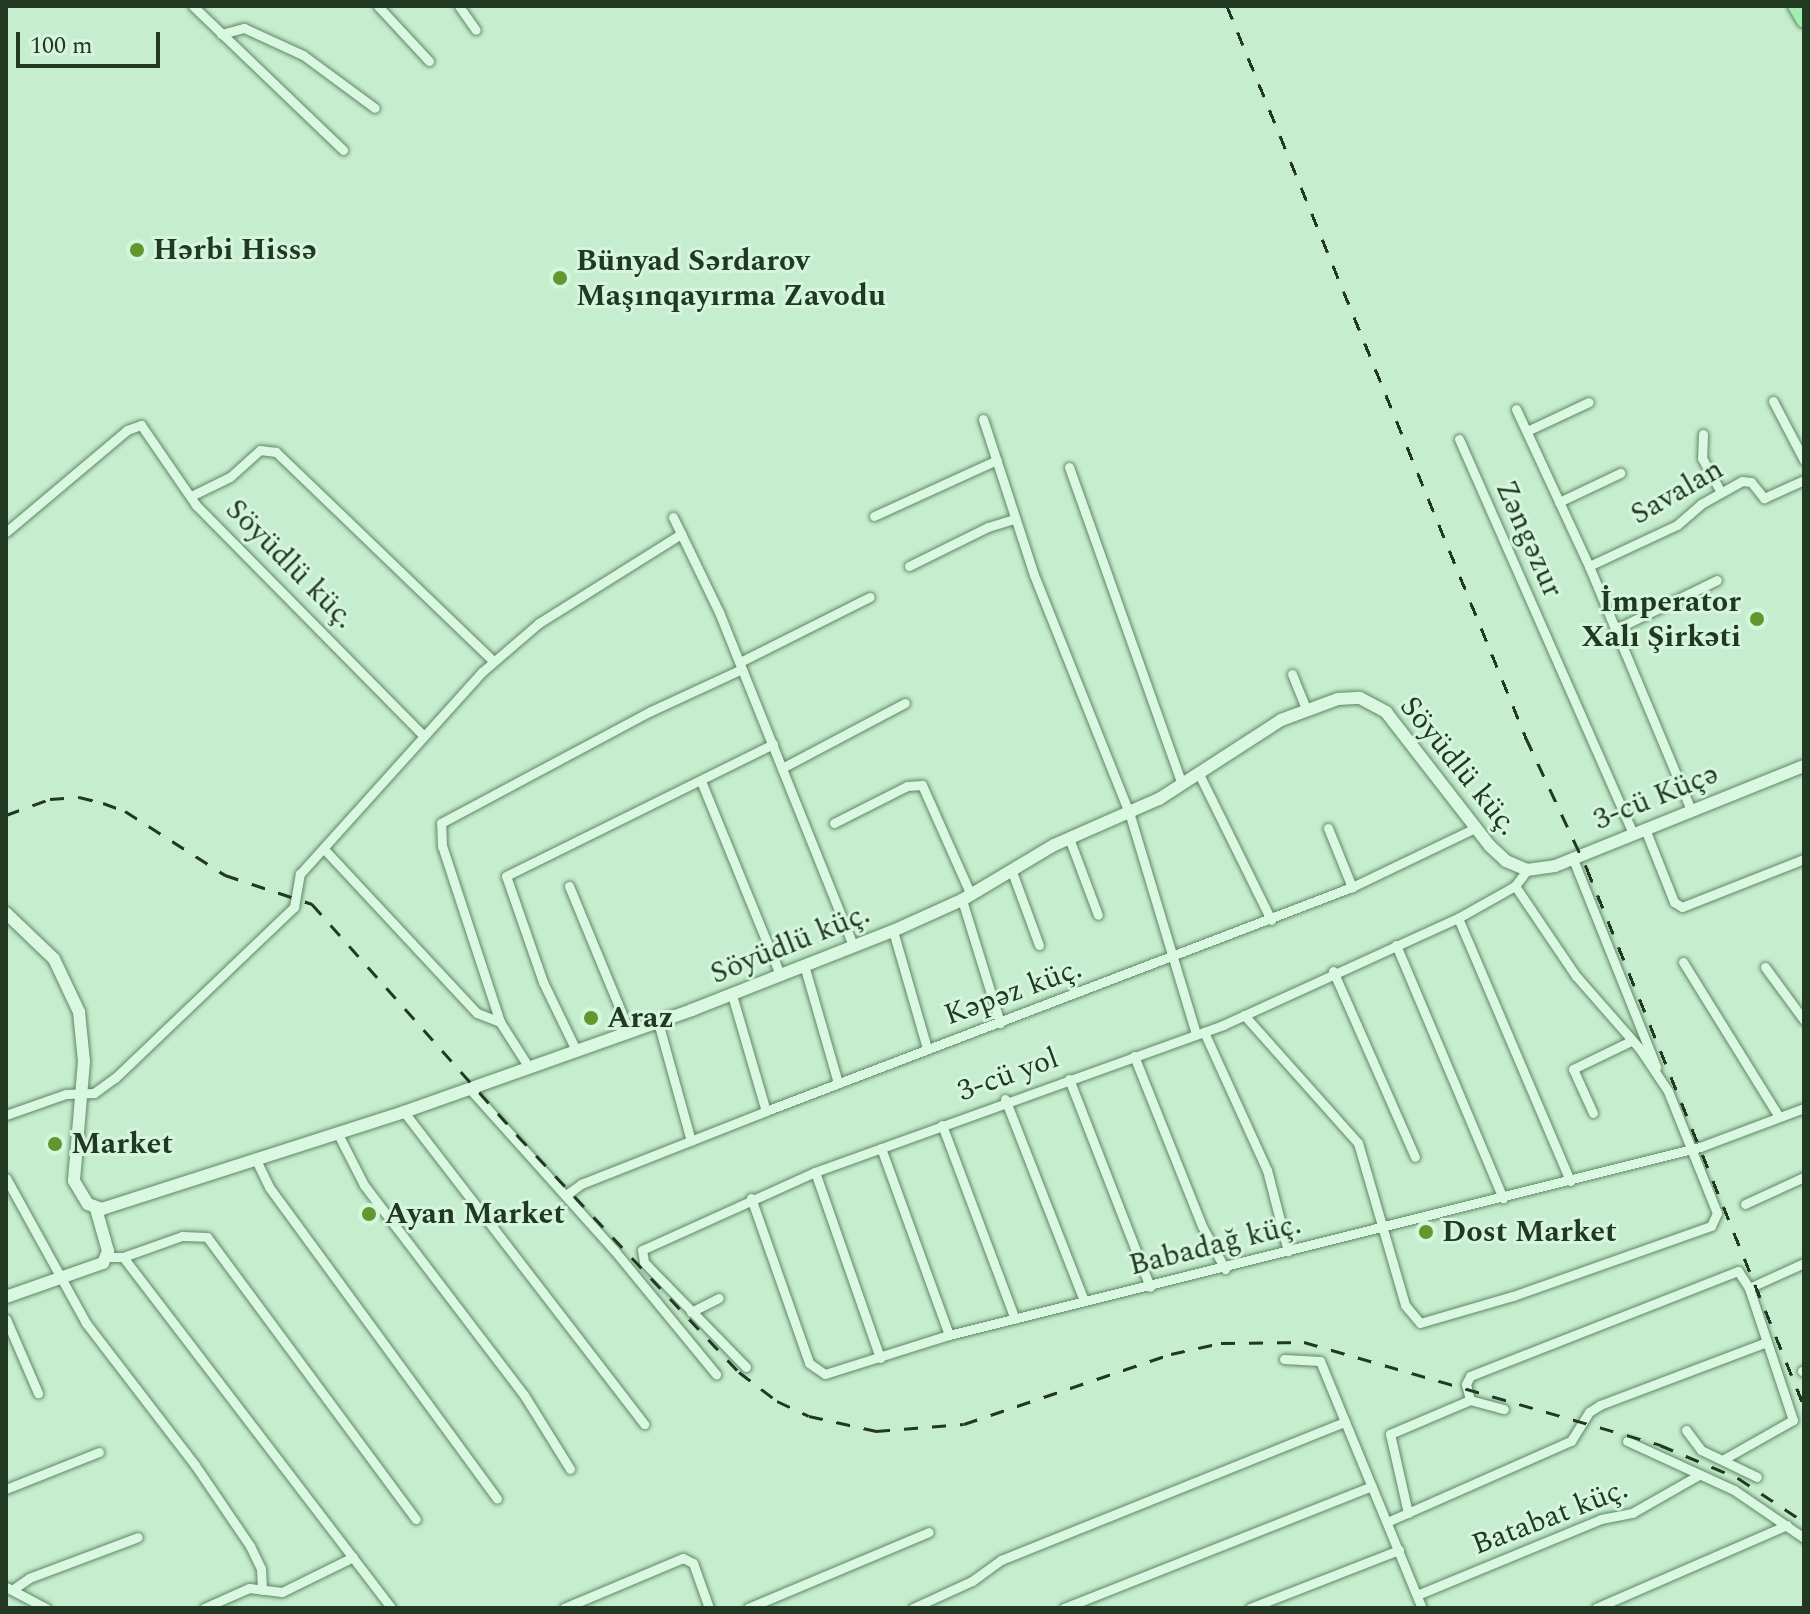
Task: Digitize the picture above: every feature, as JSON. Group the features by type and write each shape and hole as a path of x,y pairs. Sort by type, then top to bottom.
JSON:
{"main road":[{"path":"1795,6 1804,21"}],"street":[{"path":"193,6 343,150"},
{"path":"378,6 429,61"},
{"path":"459,6 476,30"},
{"path":"221,34 244,28 303,55 375,108"},
{"path":"1773,401 1804,460"},
{"path":"1527,431 1589,402"},
{"path":"1516,409 1589,566 1691,810"},
{"path":"983,419 1015,519 1129,812 1172,959 1200,1033 1267,1170 1288,1251"},
{"name":"Söyüdlü küç.","path":"6,532 135,424 147,428 191,496 423,735"},
{"path":"1703,434 1702,458 1721,492"},
{"name":"Zəngəzur","path":"1459,439 1674,902 1682,907 1804,859"},
{"name":"Söyüdlü küç.","path":"191,496 230,477 260,450 276,452 493,661"},
{"path":"874,516 997,460"},
{"path":"1069,467 1182,785"},
{"path":"1559,502 1620,473"},
{"name":"Savalan","path":"1589,566 1677,525 1721,492 1747,480 1760,496 1768,498 1804,480"},
{"path":"673,517 741,666 853,946"},
{"path":"909,566 1015,519"},
{"path":"6,1115 83,1092 94,1093 115,1078 294,907 297,879 423,735 493,661 539,623 681,534"},
{"path":"1616,629 1717,580"},
{"path":"528,1066 500,1022 442,846 441,823 870,597"},
{"path":"1292,674 1306,709"},
{"name":"Söyüdlü küç.","path":"96,1209 404,1112 575,1048 732,995 893,931 967,898 1011,869 1069,838 1182,785 1198,772 1306,709 1349,697 1386,712 1498,856 1527,870"},
{"path":"782,768 905,703"},
{"path":"575,1048 543,982 506,876 773,744"},
{"name":"3-cü Küçə","path":"1527,870 1573,859 1804,766"},
{"path":"1198,772 1271,920"},
{"path":"701,781 780,975"},
{"path":"834,823 907,786 922,785 967,898 1000,1023"},
{"path":"1328,828 1352,887"},
{"name":"Kəpəz küç.","path":"566,1195 691,1141 927,1048 1271,920 1352,887 1475,828"},
{"path":"1069,838 1098,915"},
{"path":"324,849 477,1013 500,1022"},
{"path":"1244,1015 1358,1143 1386,1229 1408,1312 1420,1323 1430,1323 1703,1230 1717,1213 1692,1147 1659,1077 1648,1038 1573,859"},
{"path":"1011,869 1039,945"},
{"name":"3-cü yol","path":"746,1367 691,1312 640,1253 751,1198 815,1172 1005,1099 1244,1015 1333,971 1458,918 1515,886 1527,870"},
{"path":"569,886 629,1031"},
{"path":"1515,886 1576,976 1659,1077"},
{"path":"6,913 39,940 66,979 82,1024 83,1092 73,1172 82,1197 96,1209 108,1257"},
{"path":"1458,918 1570,1181"},
{"path":"893,931 927,1048"},
{"path":"1396,945 1503,1198"},
{"path":"1683,962 1779,1117"},
{"path":"804,965 838,1083"},
{"path":"1765,967 1804,1020"},
{"path":"1333,971 1415,1157"},
{"path":"732,995 766,1111"},
{"path":"658,1022 691,1141"},
{"path":"1593,1113 1573,1069 1631,1041"},
{"path":"1134,1056 1202,1226 1225,1269"},
{"path":"1069,1079 1150,1287"},
{"path":"469,1088 566,1195 716,1374"},
{"path":"1005,1099 1084,1301"},
{"name":"Babadağ küç.","path":"751,1198 815,1372 825,1374 949,1335 1570,1181 1692,1147 1804,1108"},
{"path":"404,1112 644,1424"},
{"path":"942,1125 1015,1319"},
{"path":"338,1134 370,1195 524,1395 570,1469"},
{"path":"881,1148 949,1335"},
{"path":"256,1160 269,1187 497,1499"},
{"path":"815,1172 880,1358"},
{"path":"1745,1204 1804,1177"},
{"path":"6,1178 86,1323 195,1465 250,1546 261,1569 262,1590"},
{"path":"6,1297 62,1281 108,1257 123,1257 182,1236 207,1237 416,1519"},
{"path":"123,1257 391,1608"},
{"path":"1749,1288 1804,1263"},
{"path":"1470,1400 1466,1384 1470,1376 1738,1271 1749,1288 1793,1420 1724,1459"},
{"path":"691,1312 719,1298"},
{"path":"6,1319 38,1393"},
{"path":"1387,1522 1571,1441 1589,1412 1600,1405 1767,1342"},
{"path":"1284,1359 1320,1361 1422,1608"},
{"path":"1408,1513 1390,1434 1470,1400 1504,1409"},
{"path":"913,1608 972,1581 1001,1560 1345,1422"},
{"path":"1686,1430 1701,1450 1757,1477"},
{"path":"1627,1441 1697,1476 1734,1490 1804,1538"},
{"path":"6,1476 8,1488 99,1452"},
{"name":"Batabat küç.","path":"1417,1595 1601,1519 1632,1513 1697,1476"},
{"path":"1064,1608 1372,1486"},
{"path":"1596,1608 1787,1525"},
{"path":"748,1608 929,1532"},
{"path":"9,1588 138,1537"},
{"path":"1250,1608 1399,1550"},
{"path":"204,1608 240,1591 282,1592 353,1557"},
{"path":"564,1608 683,1558 693,1563 709,1608"},
{"path":"9,1588 46,1608"}],"railway":[{"path":"1227,6 1526,738 1587,869 1804,1406"},
{"path":"6,815 50,799 79,797 103,803 125,811 225,875 312,904 517,1135 739,1372 777,1401 809,1416 876,1431 964,1424 1171,1354 1221,1343 1304,1342 1660,1445 1738,1478 1804,1522"}],"place":[{"name":"Hərbi Hissə","path":"137,250"},
{"name":"Bünyad Sərdarov Maşınqayırma Zavodu","path":"560,278"},
{"name":"İmperator Xalı Şirkəti","path":"1757,619"},
{"name":"Araz","path":"591,1018"},
{"name":"Market","path":"55,1144"},
{"name":"Ayan Market","path":"369,1214"},
{"name":"Dost Market","path":"1426,1232"}]}
